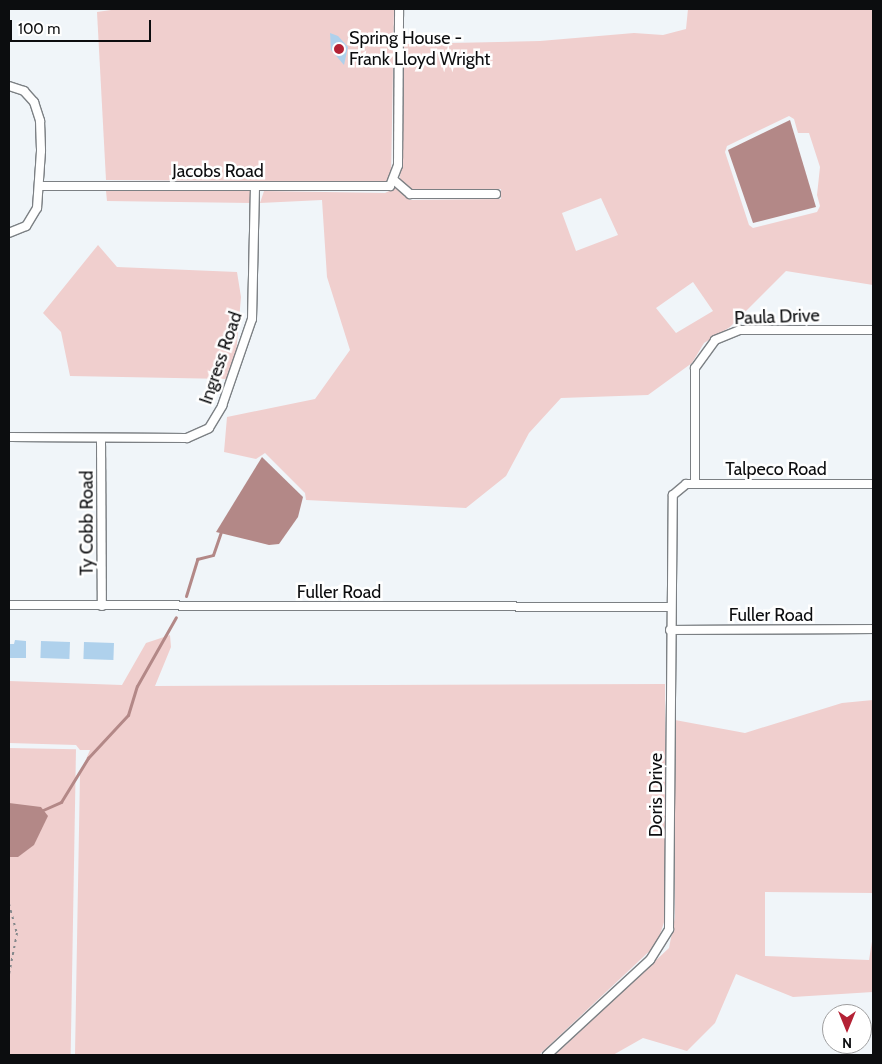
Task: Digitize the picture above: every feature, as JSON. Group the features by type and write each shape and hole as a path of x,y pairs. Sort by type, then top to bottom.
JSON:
{"street":[{"path":"398,9 398,165 395,181 410,194 496,194"},
{"path":"9,86 29,96 40,120 40,186 33,217 21,230 9,233"},
{"name":"Jacobs Road","path":"40,186 385,188 395,181"},
{"name":"Ingress Road","path":"9,437 102,439 196,438 214,421 252,319 255,186"},
{"name":"Paula Drive","path":"695,484 696,368 714,340 740,330 873,330"},
{"name":"Ty Cobb Road","path":"102,439 102,606"},
{"name":"Talpeco Road","path":"679,486 695,484 873,484"},
{"name":"Doris Drive","path":"547,1055 650,960 669,928 672,507 679,486"},
{"name":"Fuller Road","path":"9,605 670,607"},
{"name":"Fuller Road","path":"670,630 873,629"}],"path":[{"path":"9,904 17,933 9,974"}],"shaded area":[{"path":"118,9 394,9 391,178 384,182 106,180 97,12"},
{"path":"688,9 873,9 873,285 786,271 730,327 704,343 692,363 648,395 561,398 529,433 506,476 466,508 306,500 305,493 265,453 256,459 224,452 227,417 315,399 350,350 327,277 322,200 260,203 264,191 385,193 395,188 410,200 501,199 501,189 412,189 400,179 403,44 540,41 634,33 663,35 686,29","holes":["789,116 794,119 798,133 809,133 820,167 817,195 820,206 817,212 753,228 749,225 725,152 727,146","601,198 618,235 576,251 562,213","693,282 713,311 676,333 656,308"]},
{"path":"790,120 816,207 753,223 728,150"},
{"path":"106,191 250,191 251,203 107,201"},
{"path":"98,245 117,267 237,272 241,297 236,354 227,379 70,376 61,332 43,313"},
{"path":"262,457 303,497 298,517 279,544 269,545 216,532"},
{"path":"170,635 171,647 155,686 665,684 666,916 657,944 539,1055 75,1055 80,773 90,750 80,750 76,745 9,743 9,681 122,685 146,643"},
{"path":"873,700 873,893 765,892 765,956 869,960 873,935 873,992 793,997 736,974 715,1023 687,1051 643,1038 613,1055 555,1055 669,948 675,917 675,720 745,733 842,703"},
{"path":"9,748 76,749 71,1055 9,1055"},
{"path":"9,803 41,807 48,816 34,845 18,857 9,857"}],"building":[{"name":"Spring House - Frank Lloyd Wright","path":"330,33 338,36 348,47 344,65 331,50"},
{"path":"15,640 26,641 26,658 9,658 9,644 14,644"},
{"path":"41,641 70,642 69,659 40,658"},
{"path":"84,642 114,643 113,660 83,659"}],"waterway":[{"path":"186,596 197,559 213,555 221,532"},
{"path":"43,810 61,802 88,758 128,715 137,686 176,617"}],"place":[{"name":"Spring House - Frank Lloyd Wright","path":"339,49"}]}
